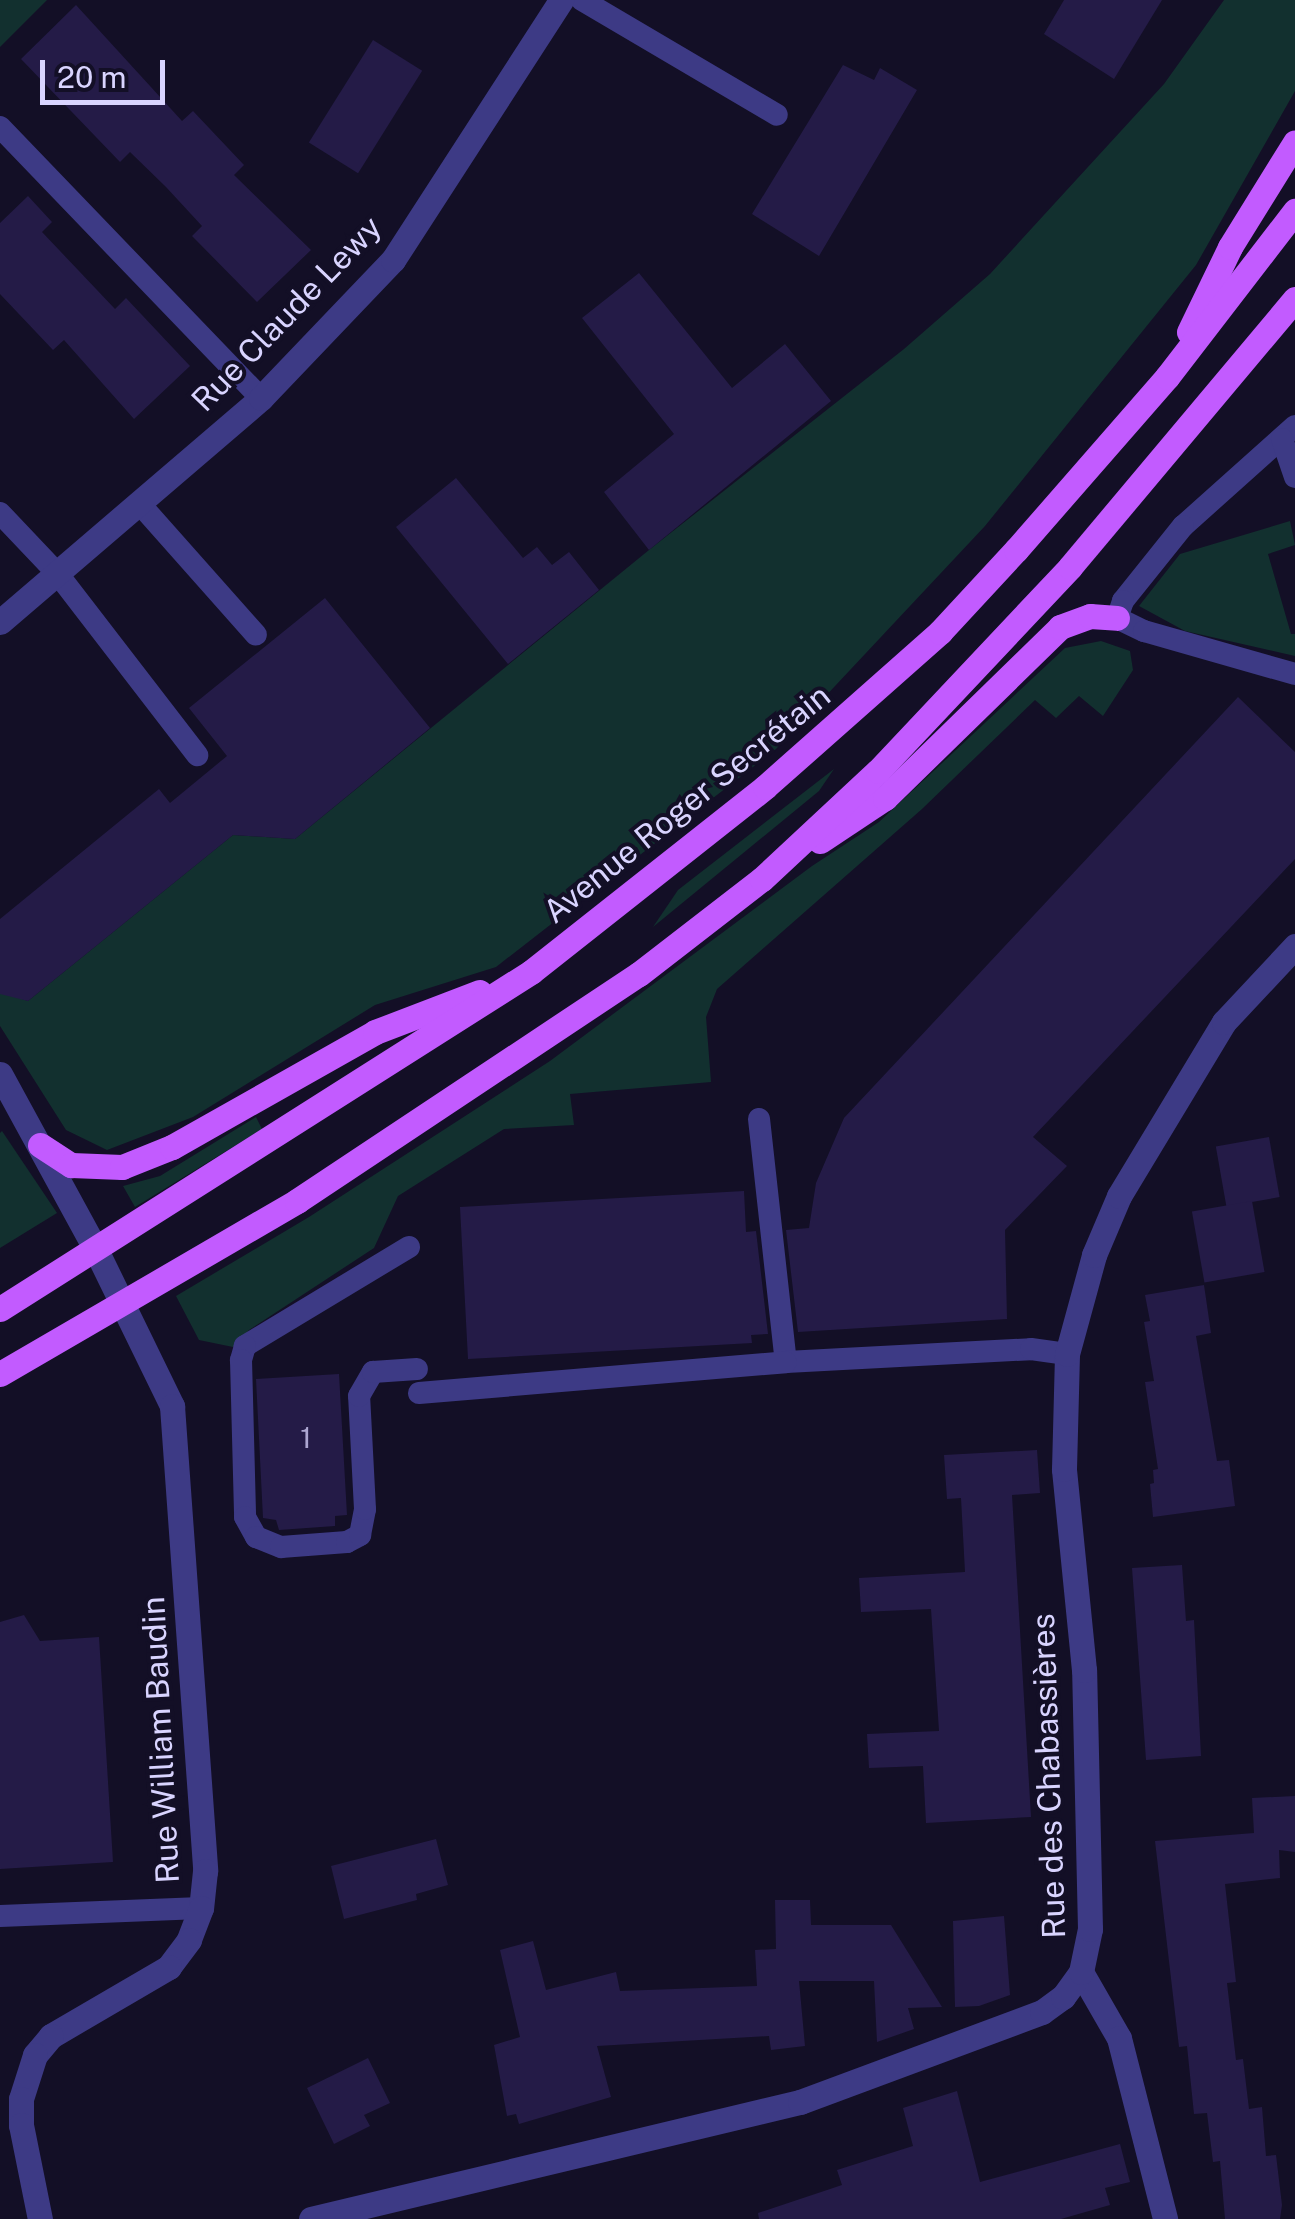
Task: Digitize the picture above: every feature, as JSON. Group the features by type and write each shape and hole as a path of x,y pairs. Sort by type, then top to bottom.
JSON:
{"main road":[{"path":"1167,376 1230,247 1295,142"},
{"name":"Avenue Roger Secrétain","path":"0,1309 531,972 766,788 940,632 1167,376 1295,211"},
{"path":"762,879 878,771 1070,567 1295,299"},
{"path":"0,1374 296,1201 639,974 762,879 884,798 1060,627 1090,616 1117,618"},
{"path":"40,1145 71,1164 122,1167 172,1146 375,1032 531,972"}],"street":[{"name":"Rue Claude Lewy","path":"0,622 261,398 392,260 562,0"},
{"name":"Rue des Chabassières","path":"311,2219 800,2102 1042,2012 1063,1997 1081,1972 1090,1929 1084,1670 1064,1469 1067,1354 1094,1254 1120,1196 1224,1022 1289,964"},
{"name":"Rue William Baudin","path":"0,1074 96,1250 172,1406 206,1871 201,1908 189,1940 169,1967 51,2036 35,2055 21,2100 21,2125 40,2219"},
{"path":"1081,1972 1119,2038 1165,2219"}],"lane":[{"path":"582,0 777,115"},
{"path":"0,127 261,398"},
{"path":"1288,432 1295,477"},
{"path":"1288,432 1183,526 1122,601 1117,618 1144,631 1295,674"},
{"path":"139,502 256,635"},
{"path":"0,513 58,574 198,756"},
{"path":"759,1119 786,1362"},
{"path":"408,1248 245,1346 241,1360 245,1517 256,1537 281,1547 348,1542 360,1535 366,1509 360,1396 373,1372 417,1369"},
{"path":"419,1393 786,1362 1031,1350 1067,1354"},
{"path":"0,1916 201,1908"}],"green space":[{"path":"0,0 47,0 0,47"},
{"path":"1224,0 1295,0 1295,91 1196,265 985,526 776,749 496,967 375,1005 193,1117 107,1150 66,1130 0,1026 0,991 28,1001 233,835 295,839 649,550 904,349 990,274 1164,84"},
{"path":"1290,521 1295,545 1268,554 1291,634 1295,634 1295,656 1185,631 1139,606 1180,554"},
{"path":"1101,641 1130,651 1133,670 1103,716 1079,696 1056,718 1035,700 922,809 717,989 706,1017 711,1082 570,1094 574,1125 504,1129 398,1196 374,1248 249,1330 233,1347 199,1340 176,1296 309,1217 550,1061 812,866 879,822 1065,648"},
{"path":"834,769 819,791 653,927 678,890"},
{"path":"256,1117 262,1129 135,1207 123,1186 160,1176"},
{"path":"0,1133 57,1213 0,1248"}],"building":[{"path":"1064,0 1162,0 1114,79 1044,34"},
{"path":"76,5 182,121 193,111 244,165 234,175 311,250 257,302 192,236 202,226 166,187 130,152 120,162 21,59"},
{"path":"373,40 422,71 358,173 309,143"},
{"path":"843,65 874,80 880,68 917,90 819,256 752,214"},
{"path":"28,196 52,222 42,232 115,309 126,298 190,366 134,419 64,340 53,350 0,294 0,223"},
{"path":"639,273 732,388 785,344 831,401 649,550 604,492 674,434 582,318"},
{"path":"456,478 523,558 537,547 552,565 569,552 599,590 508,664 396,527"},
{"path":"325,598 430,728 295,839 233,835 28,1001 0,994 0,919 159,789 170,803 227,756 189,708"},
{"path":"1238,697 1295,752 1295,859 1033,1137 1067,1166 1005,1230 1007,1319 798,1332 786,1230 809,1228 816,1183 844,1118"},
{"path":"1269,1137 1280,1197 1226,1206 1216,1146"},
{"path":"744,1191 746,1232 756,1231 768,1334 751,1335 752,1343 468,1359 460,1207"},
{"path":"1252,1201 1265,1272 1204,1282 1192,1212"},
{"path":"1204,1285 1211,1333 1196,1336 1217,1461 1229,1460 1235,1506 1153,1517 1150,1484 1154,1483 1153,1470 1158,1469 1145,1382 1154,1381 1144,1322 1150,1321 1145,1295"},
{"path":"339,1374 347,1515 335,1516 335,1526 279,1530 276,1520 263,1518 256,1379"},
{"path":"1037,1450 1040,1493 1012,1495 1031,1817 926,1823 923,1766 869,1768 867,1734 939,1731 931,1609 861,1612 859,1578 965,1572 961,1498 947,1499 944,1455"},
{"path":"1182,1565 1186,1621 1194,1620 1201,1756 1146,1760 1132,1568"},
{"path":"24,1615 40,1641 99,1637 113,1862 0,1869 0,1622"},
{"path":"1295,1796 1295,1852 1279,1850 1280,1878 1225,1884 1236,1982 1227,1983 1236,2060 1243,2059 1249,2109 1262,2107 1266,2156 1276,2155 1282,2205 1280,2219 1225,2219 1220,2161 1213,2162 1207,2113 1194,2114 1187,2046 1179,2047 1155,1841 1254,1833 1252,1798"},
{"path":"436,1839 448,1885 416,1894 417,1900 344,1919 331,1866"},
{"path":"775,1900 810,1900 811,1925 891,1925 942,2007 908,2008 914,2029 877,2042 874,1981 799,1981 805,2046 771,2050 769,2036 597,2046 611,2097 519,2124 516,2114 507,2116 494,2045 520,2037 500,1950 533,1941 546,1990 616,1972 620,1991 757,1986 755,1950 776,1949"},
{"path":"1004,1916 1010,1995 979,2006 955,2007 953,1921"},
{"path":"368,2058 390,2103 364,2115 370,2126 334,2144 307,2088"},
{"path":"957,2091 980,2182 1120,2144 1130,2182 1105,2188 1110,2205 1061,2219 759,2219 758,2213 842,2185 837,2170 913,2146 903,2108"}]}
